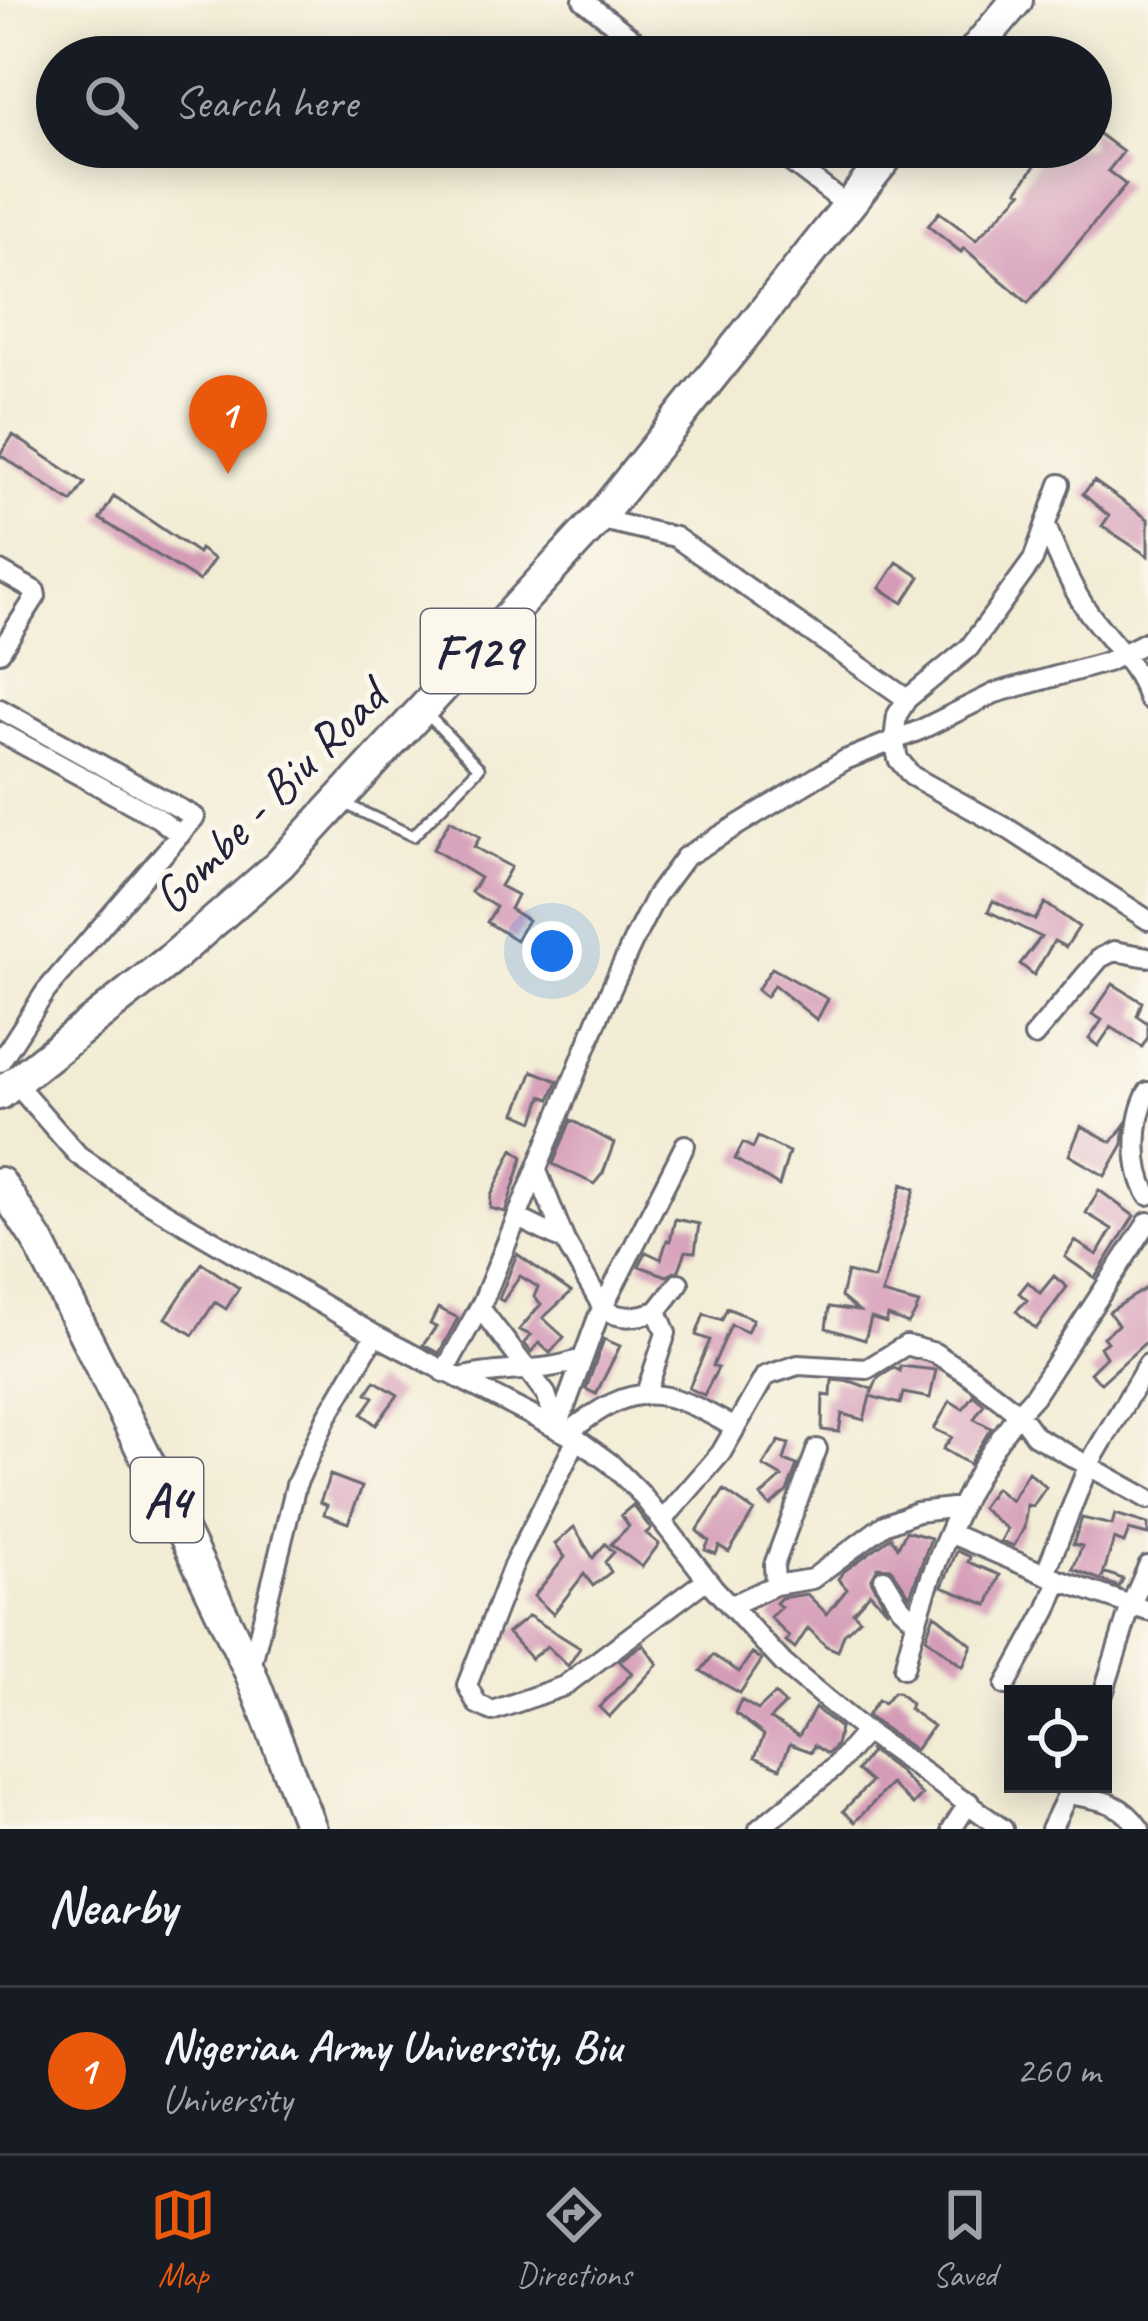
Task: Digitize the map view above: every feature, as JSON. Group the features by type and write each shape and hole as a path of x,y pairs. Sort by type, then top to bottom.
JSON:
{"main road":[{"path":"987,36 1017,0"},
{"name":"Gombe - Biu Road","path":"5,1080 171,959 279,865 598,519 878,168"},
{"name":"A4","path":"0,1183 38,1241 81,1324 250,1672 311,1829"}],"street":[{"path":"584,0 629,36"},
{"path":"799,168 847,205"},
{"path":"1060,484 1033,560 969,648 907,699 897,715 894,740 898,759 912,776 1010,830 1148,920"},
{"path":"598,519 675,537 907,699"},
{"path":"1047,528 1089,614 1125,653 1148,699"},
{"path":"0,571 36,596 0,652"},
{"path":"452,1375 635,937 656,896 685,857 844,760 995,693 1107,662 1148,641"},
{"path":"0,709 195,817 46,992 5,1080 78,1154 135,1195 374,1335 567,1434 610,1463 784,1664 866,1731 1003,1829"},
{"path":"0,732 158,818 180,835"},
{"path":"1034,1036 1100,958 1114,951 1147,952"},
{"path":"1148,1092 1138,1146 1139,1175 1148,1195"},
{"path":"685,1145 581,1359 567,1434 467,1685 477,1704 492,1711 564,1686 707,1579"},
{"path":"537,1171 565,1241 603,1307 627,1318 657,1311 679,1283"},
{"path":"518,1218 565,1241"},
{"path":"904,1668 915,1620 961,1507 1018,1413 1034,1396 1148,1222"},
{"path":"480,1307 546,1394 567,1434"},
{"path":"646,1393 666,1333 657,1311"},
{"path":"250,1672 296,1485 327,1417 374,1335"},
{"path":"662,1521 721,1453 765,1376 798,1365 867,1369 906,1345 935,1353 1018,1413 1035,1436 1148,1499"},
{"path":"452,1375 528,1371 581,1359"},
{"path":"1006,1685 1047,1610 1052,1577 1090,1464 1140,1394 1148,1364"},
{"path":"567,1434 609,1404 646,1393 697,1406 735,1428"},
{"path":"775,1585 774,1565 817,1449"},
{"path":"730,1606 775,1585 812,1580 884,1525 917,1512 961,1507"},
{"path":"949,1533 1139,1608"},
{"path":"1107,1685 1139,1608 1148,1566"},
{"path":"884,1579 915,1620"},
{"path":"759,1829 834,1768 866,1731"},
{"path":"1051,1829 1068,1793"},
{"path":"1083,1793 1113,1802 1140,1829"},
{"path":"952,1829 969,1802"}],"lane":[{"path":"338,801 413,836 479,768 424,711"}],"building":[{"path":"1112,144 1123,152 1112,166"},
{"path":"1033,168 1110,168 1108,171 1126,185 1028,303 964,248 961,252 928,226 939,212 976,240 1022,192 1018,190"},
{"path":"13,435 85,483 72,502 0,455"},
{"path":"1094,481 1148,519 1148,556 1102,526 1109,516 1083,494"},
{"path":"114,496 214,559 199,581 100,519"},
{"path":"897,562 920,577 903,603 880,588"},
{"path":"450,820 480,837 474,847 511,867 500,886 517,895 510,909 528,920 516,940 487,922 496,907 471,892 480,878 433,849"},
{"path":"993,901 1035,920 1045,903 1079,927 1066,947 1054,941 1034,975 1020,964 1041,937 988,911"},
{"path":"772,968 828,999 817,1020 774,985 766,997 757,990"},
{"path":"1113,984 1142,1002 1137,1016 1148,1023 1148,1037 1142,1047 1111,1027 1098,1046 1089,1039 1102,1020 1092,1014"},
{"path":"533,1071 558,1081 550,1099 542,1096 534,1121 516,1113"},
{"path":"571,1120 614,1143 594,1184 553,1164"},
{"path":"1125,1124 1123,1144 1105,1176 1069,1155 1081,1126 1112,1142"},
{"path":"758,1137 789,1152 779,1186 735,1159 743,1143 753,1148"},
{"path":"513,1149 523,1157 505,1212 490,1208 491,1196"},
{"path":"902,1184 915,1189 882,1294 919,1304 914,1315 908,1324 888,1316 886,1323 871,1318 865,1340 826,1328 829,1307 858,1311 841,1297 847,1272 874,1279"},
{"path":"1099,1190 1134,1216 1095,1278 1065,1257 1075,1241 1097,1255 1112,1229 1086,1213"},
{"path":"675,1219 699,1224 695,1252 686,1251 679,1270 667,1276 639,1266 646,1252 661,1259"},
{"path":"517,1254 571,1292 543,1318 564,1337 550,1353 539,1343 531,1352 524,1343 531,1335 519,1330 541,1304 534,1297 538,1287 520,1276 503,1301 499,1299"},
{"path":"202,1263 239,1288 226,1309 215,1302 193,1335 166,1318"},
{"path":"1054,1276 1067,1287 1036,1329 1016,1311 1027,1300 1019,1293 1028,1282 1040,1293"},
{"path":"1148,1287 1148,1340 1101,1383 1090,1373 1106,1357 1100,1347 1107,1342 1103,1337 1118,1325 1109,1312"},
{"path":"438,1308 458,1318 439,1353 423,1345 436,1327 430,1324"},
{"path":"727,1308 753,1319 747,1332 731,1325 704,1395 689,1388 710,1340 696,1335 704,1314 722,1320"},
{"path":"604,1339 620,1346 596,1394 586,1389"},
{"path":"900,1366 936,1370 930,1398 903,1393 900,1404 870,1396 864,1420 842,1414 839,1432 822,1430 823,1395 831,1396 832,1380 853,1382 872,1389 871,1394 878,1378 894,1368 900,1371"},
{"path":"375,1381 398,1395 376,1425 362,1414 374,1397 367,1393"},
{"path":"973,1395 984,1404 974,1419 991,1428 969,1464 943,1449 952,1437 934,1429 950,1401 963,1409"},
{"path":"779,1441 789,1444 784,1460 797,1465 787,1491 770,1506 761,1496 782,1477 763,1466"},
{"path":"1028,1472 1046,1487 1033,1506 1027,1505 1024,1528 1014,1546 1001,1541 1007,1529 981,1508 995,1488 1011,1501"},
{"path":"330,1475 362,1487 348,1523 324,1514 327,1505 320,1502"},
{"path":"724,1490 754,1511 729,1552 719,1546 716,1554 705,1550 709,1541 697,1531"},
{"path":"633,1505 651,1529 646,1533 659,1544 642,1567 611,1544 629,1526 621,1515"},
{"path":"1115,1514 1148,1524 1148,1535 1129,1530 1124,1543 1114,1539 1102,1578 1104,1572 1123,1579 1119,1587 1073,1569 1082,1546 1073,1544 1082,1518 1112,1525"},
{"path":"574,1527 593,1558 605,1544 614,1552 605,1562 611,1572 593,1586 584,1574 553,1614 534,1596 565,1557 555,1544"},
{"path":"906,1531 931,1538 910,1596 891,1568 878,1567 871,1580 888,1611 870,1593 853,1612 860,1619 844,1634 838,1651 808,1628 795,1648 786,1641 789,1637 770,1617 781,1607 776,1603 781,1598 807,1594 827,1614 847,1589 838,1579 843,1572 891,1537 898,1547"},
{"path":"957,1551 970,1557 968,1562 1000,1575 988,1605 942,1587"},
{"path":"934,1614 972,1645 963,1667 926,1638"},
{"path":"529,1616 580,1648 568,1666 547,1646 531,1659 508,1633"},
{"path":"643,1644 658,1664 609,1717 599,1707 632,1673 619,1661"},
{"path":"752,1653 762,1660 740,1693 701,1671 713,1655 739,1672"},
{"path":"893,1692 933,1726 915,1750 867,1716 878,1700 884,1703"},
{"path":"775,1694 785,1704 770,1719 799,1736 815,1708 840,1728 828,1754 814,1745 812,1752 790,1744 780,1768 755,1757 764,1735 735,1713 741,1700 758,1710"},
{"path":"868,1749 922,1795 913,1805 891,1784 855,1822 843,1811 871,1782 857,1770 871,1752"}],"place":[{"name":"Nigerian Army University, Biu","path":"228,474"}]}
